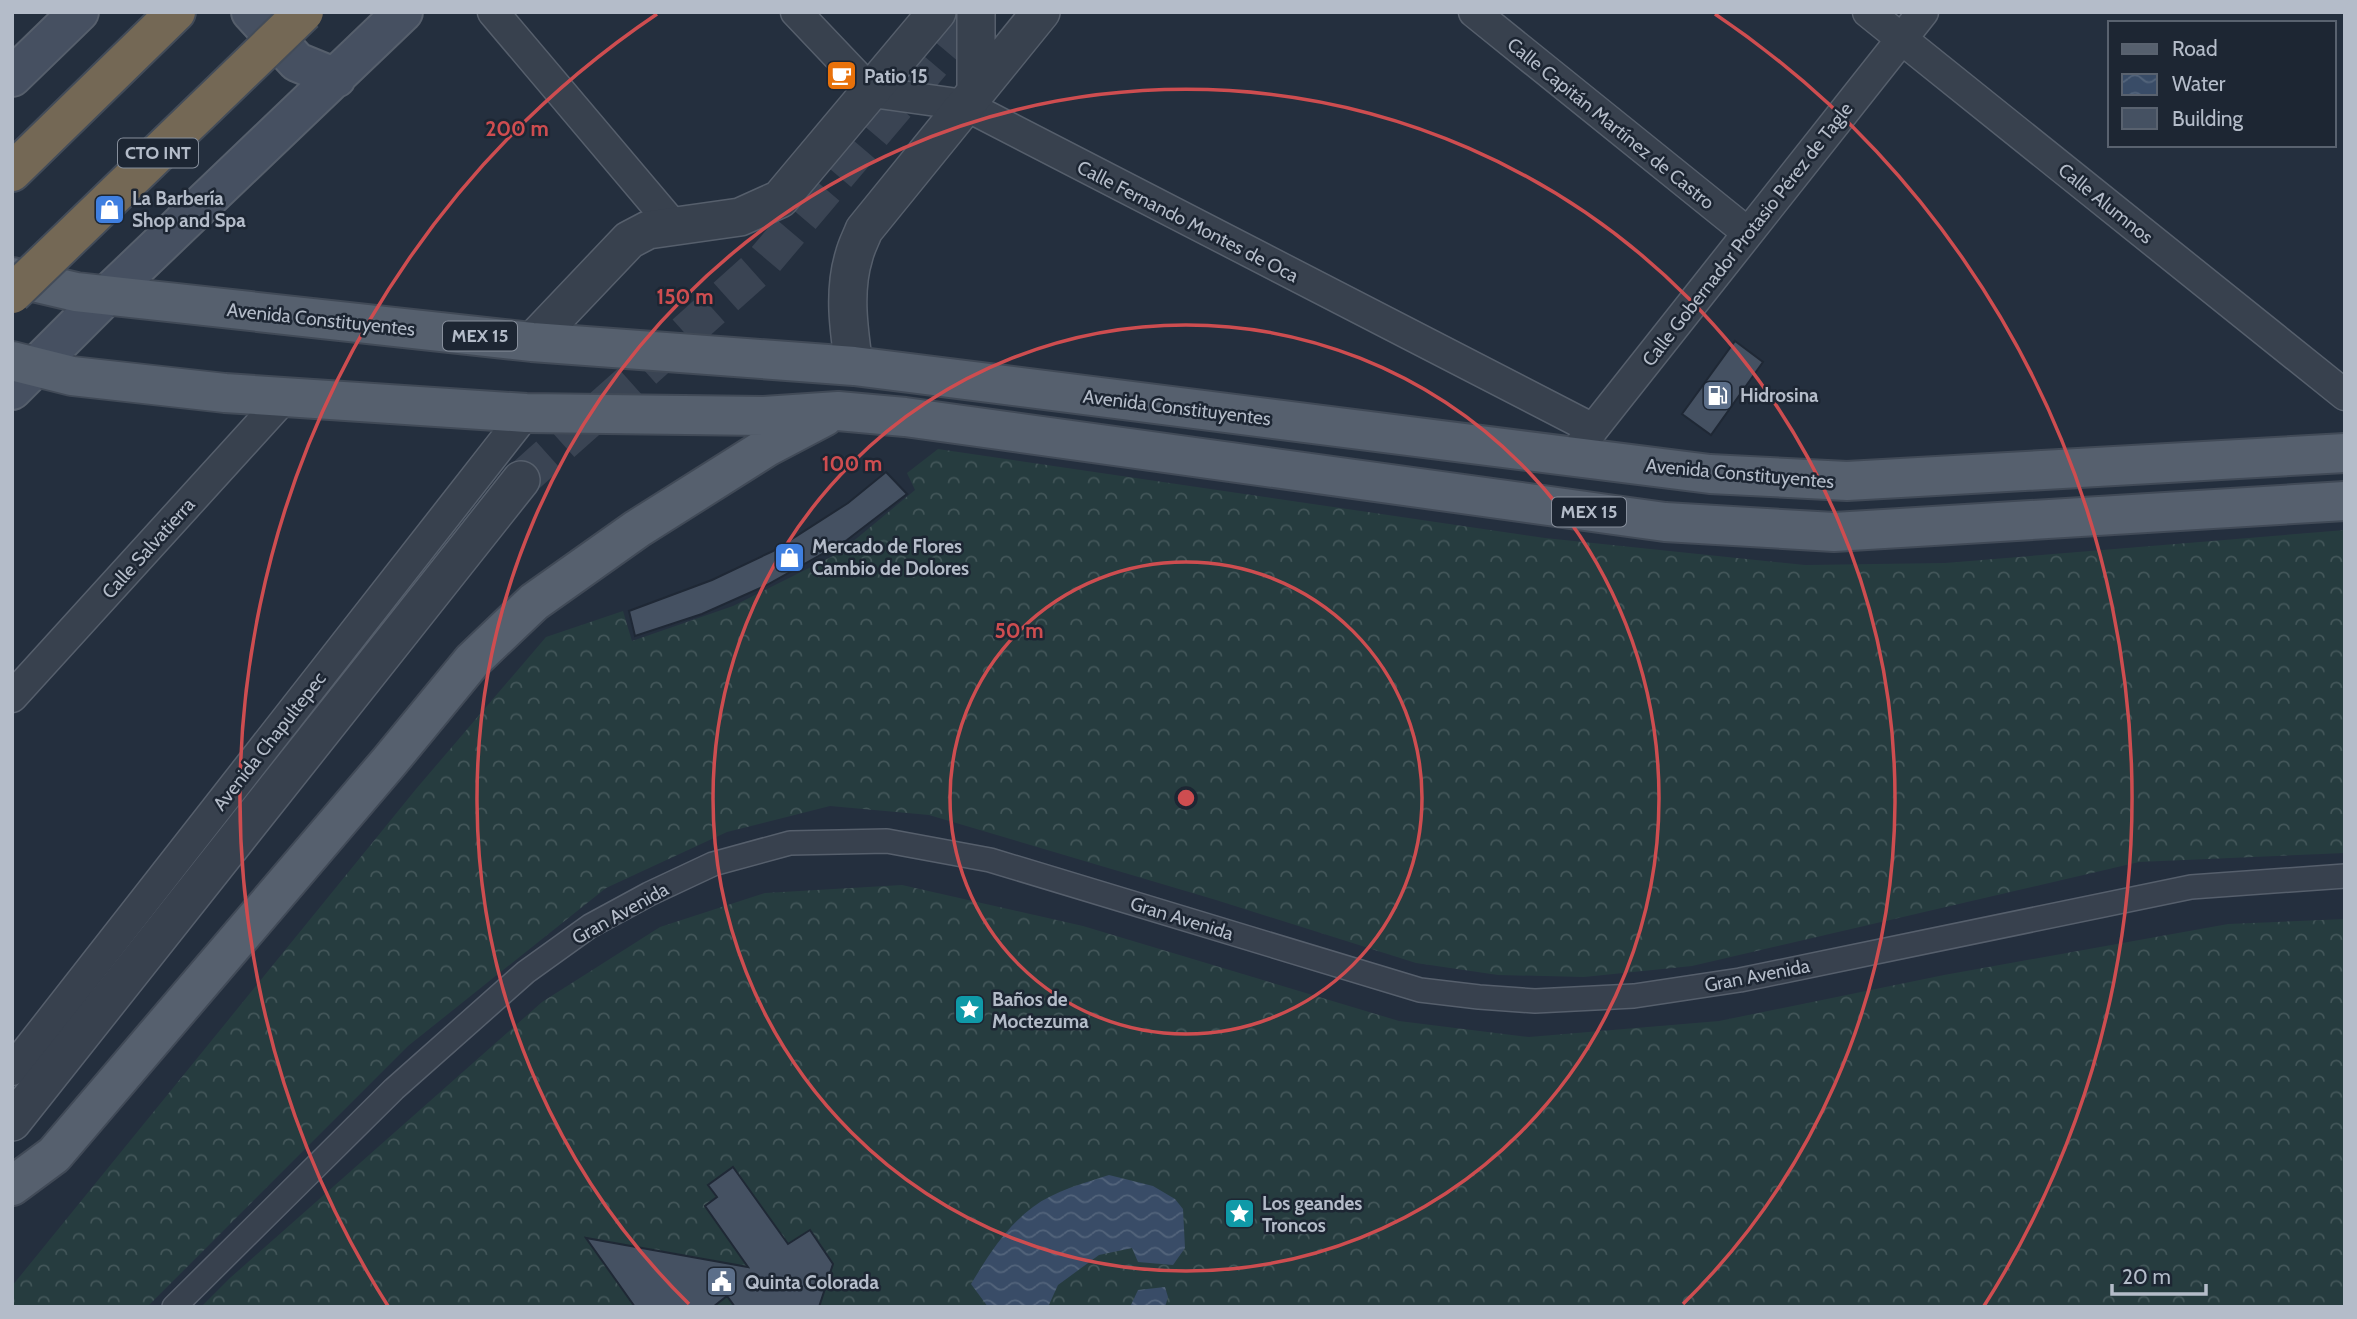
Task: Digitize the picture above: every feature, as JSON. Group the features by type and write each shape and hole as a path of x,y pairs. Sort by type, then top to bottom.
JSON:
{"highway":[{"path":"12,172 176,12"},
{"name":"CTO INT","path":"12,294 304,12"}],"main road":[{"path":"12,77 79,12"},
{"path":"251,12 297,62 336,78"},
{"path":"20,373 107,295 403,12"},
{"name":"Avenida Constituyentes","path":"12,278 76,292 533,342 854,366 1582,443 1710,474 1847,481 2345,453"},
{"name":"MEX 15","path":"20,373 285,398 526,413 764,416 838,411 905,417 1665,522 1834,532 2343,497"},
{"path":"12,1186 54,1155 472,661 534,602 637,528 767,447 838,411"}],"street":[{"path":"493,12 673,225"},
{"path":"796,12 872,92"},
{"path":"533,342 629,240 648,230 740,217 780,199 937,12"},
{"path":"971,99 976,12"},
{"path":"854,366 849,326 849,282 853,256 864,230 1041,12"},
{"name":"Calle Capitán Martínez de Castro","path":"1474,12 1748,233"},
{"name":"Calle Alumnos","path":"1868,12 2345,395"},
{"name":"Calle Gobernador Protasio Pérez de Tagle","path":"1582,443 1923,12"},
{"name":"Calle Fernando Montes de Oca","path":"872,92 971,99 1582,443"},
{"name":"Calle Salvatierra","path":"12,698 285,398"},
{"name":"Avenida Chapultepec","path":"12,1070 526,413"},
{"name":"Avenida Chapultepec","path":"12,1122 521,480"},
{"name":"Gran Avenida","path":"174,1307 394,1089 526,972 590,926 649,894 713,864 790,842 887,841 990,860 1420,990 1535,1001 1633,996 1740,980 2191,887 2345,876"}],"green space":[{"path":"938,449 1545,538 1805,565 1945,563 2345,530 2345,853 2139,862 1692,966 1584,977 1498,975 1416,963 1216,900 929,815 830,806 727,832 606,888 408,1046 147,1307 12,1307 12,1286 416,789 546,637 623,611 632,641 733,606 839,553 915,490 907,473"},
{"path":"902,885 1083,926 1399,1021 1529,1037 1719,1021 1944,975 2228,924 2345,919 2345,1307 201,1307 230,1278 542,1002 660,927 765,893"}],"water":[{"path":"1109,1175 1153,1186 1175,1199 1183,1209 1185,1248 1173,1265 1138,1262 1132,1248 1099,1255 1058,1285 1048,1307 988,1307 971,1284 1014,1224 1050,1196"},
{"path":"1165,1287 1168,1297 1165,1307 1130,1307 1138,1290"}],"building":[{"name":"Hidrosina","path":"1735,341 1763,362 1711,435 1682,414"},
{"name":"Mercado de Flores Cambio de Dolores","path":"886,472 907,494 847,540 765,586 702,614 635,636 629,611 712,580 773,551 848,503"},
{"name":"Quinta Colorada","path":"733,1167 788,1244 810,1230 833,1264 819,1307 735,1307 727,1296 713,1307 635,1307 586,1238 748,1267 705,1206 717,1197 708,1185"}],"tunnel":[{"path":"521,480 760,266 975,12"}],"place":[{"name":"Patio 15","path":"841,76"},
{"name":"La Barbería Shop and Spa","path":"109,209"},
{"name":"Hidrosina","path":"1717,395"},
{"name":"Mercado de Flores Cambio de Dolores","path":"789,557"},
{"name":"Baños de Moctezuma","path":"969,1010"},
{"name":"Los geandes Troncos","path":"1239,1214"},
{"name":"Quinta Colorada","path":"722,1282"}]}
